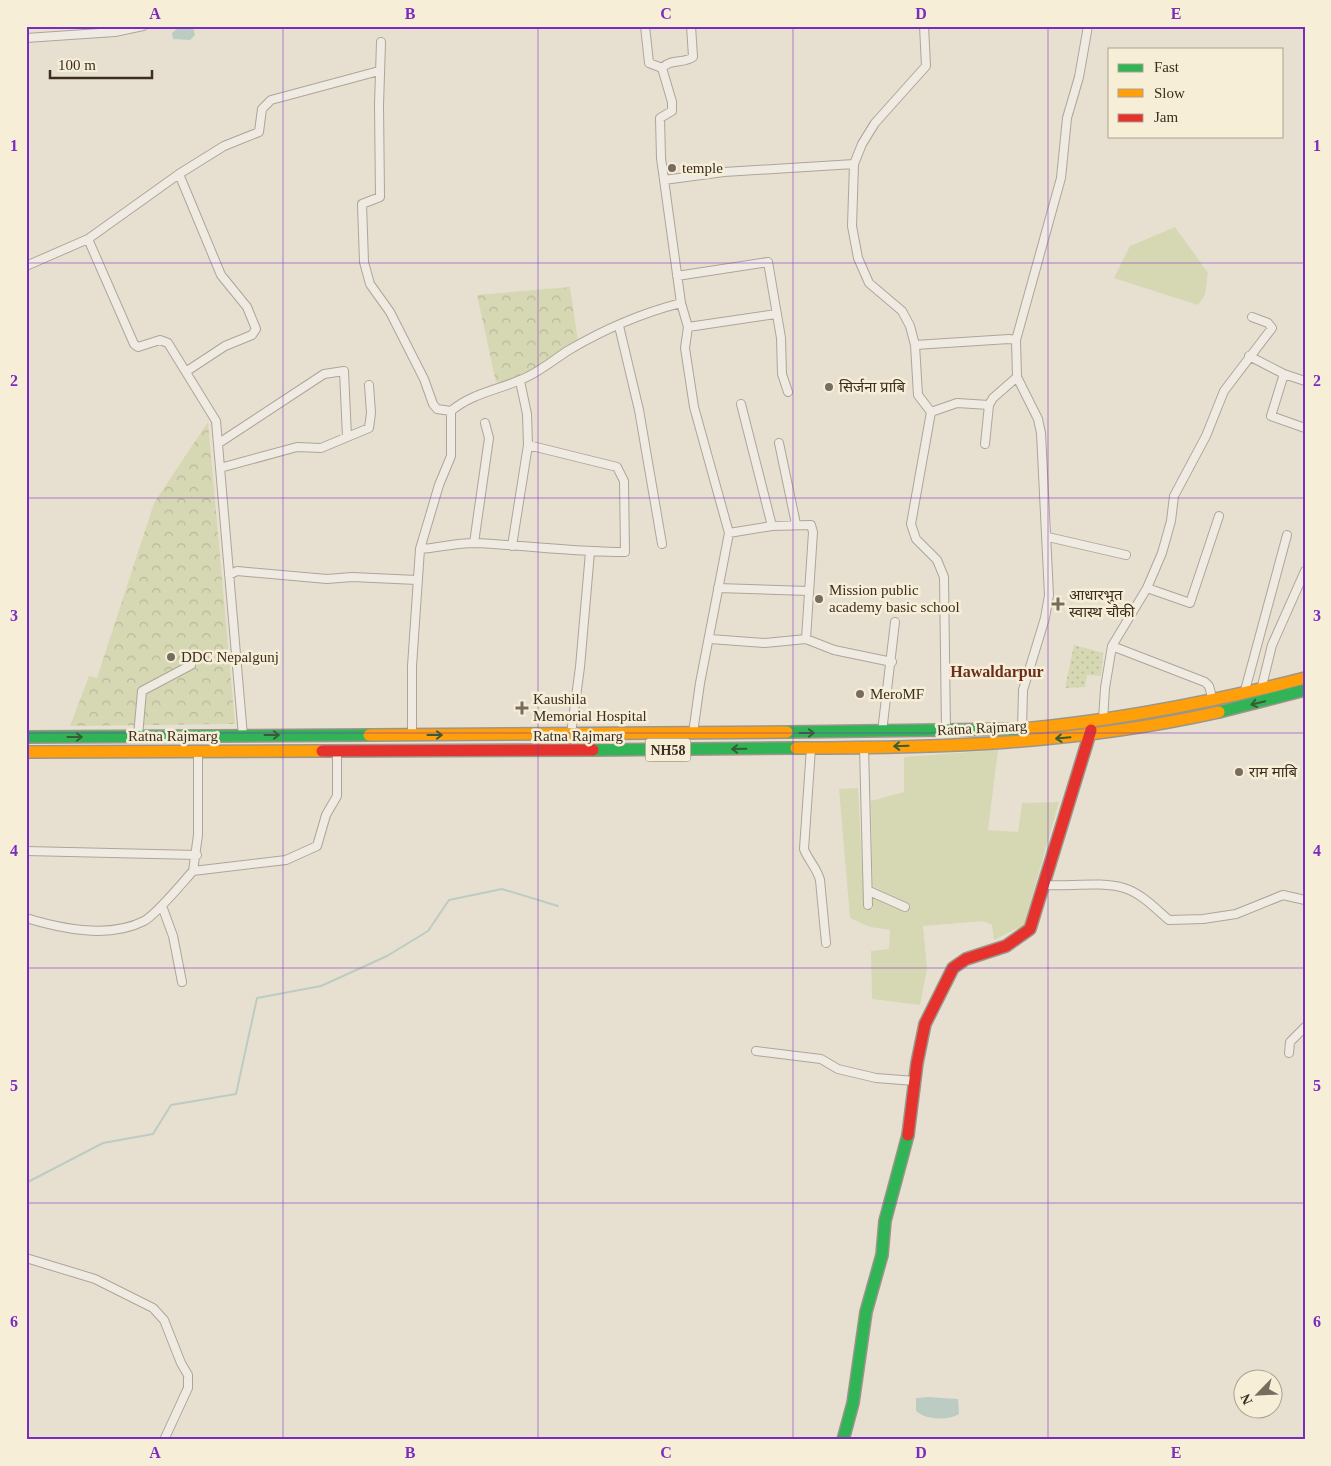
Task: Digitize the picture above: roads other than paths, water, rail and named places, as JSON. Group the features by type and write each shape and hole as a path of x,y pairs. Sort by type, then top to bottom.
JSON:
{"main road":[{"name":"Ratna Rajmarg","path":"26,737 1022,730 1099,721 1213,701 1305,678"},
{"name":"Ratna Rajmarg","path":"26,752 612,751 864,748 1013,742 1088,736 1174,722 1305,690"},
{"path":"843,1440 853,1403 866,1312 882,1255 885,1221 911,1125 915,1080 925,1024 953,968 966,959 1006,946 1030,929 1088,736 1099,721"}],"street":[{"path":"26,38 115,32 143,26"},
{"path":"645,26 649,63 662,68"},
{"path":"662,68 668,62 693,57 690,26"},
{"path":"924,26 926,66 875,123 854,164 852,226 858,258 869,283 902,311 910,326 915,344 918,394 931,412 911,524 916,539 937,560 944,577 946,731"},
{"path":"1022,730 1023,690 1045,618 1049,595 1048,537 1041,433 1038,419 1018,377 1016,340 1060,178 1067,118 1079,77 1088,26"},
{"path":"381,42 379,71 380,197 362,204 366,272 370,284 390,312 424,378 432,404 437,409 452,410 469,398 520,381 571,349 654,310 681,303"},
{"path":"662,68 672,102 672,111 660,118 664,180 681,303 688,327 685,348 694,407 729,533 700,683 693,733"},
{"path":"26,266 88,239 179,174 224,146 258,132 262,109 271,100 379,71"},
{"path":"664,180 724,172 854,164"},
{"path":"179,174 222,275 247,307 256,329 252,335 225,346 187,371"},
{"path":"88,239 134,344 138,347 160,340 168,343 187,371 216,421 243,736"},
{"path":"677,276 768,262 781,338 782,374 788,392"},
{"path":"688,327 776,314"},
{"path":"1099,721 1112,646 1147,588 1162,553 1171,521 1174,496 1206,436 1224,391 1272,328 1268,323 1252,317"},
{"path":"619,326 639,410 662,544"},
{"path":"915,344 1016,340"},
{"path":"1249,356 1284,374 1305,381"},
{"path":"219,443 324,374 344,371 347,437"},
{"path":"1284,374 1271,416 1305,428"},
{"path":"985,444 989,405 993,398 1018,377"},
{"path":"512,546 528,445 527,414 520,381"},
{"path":"220,468 297,447 321,448 369,428 372,413 369,385"},
{"path":"931,412 957,403 989,405"},
{"path":"741,404 772,526"},
{"path":"412,735 412,666 420,549 451,456 452,410"},
{"path":"474,543 489,438 486,423"},
{"path":"779,444 796,524"},
{"path":"420,549 454,543 474,543 590,552 625,552 624,481 617,467 528,445"},
{"path":"1147,588 1190,603 1219,516"},
{"path":"729,533 772,526 811,525 813,532 806,639"},
{"path":"1244,694 1286,535"},
{"path":"1048,537 1126,555"},
{"path":"571,734 580,667 590,552"},
{"path":"229,575 237,571 327,579 417,580"},
{"path":"1261,690 1272,645 1305,571"},
{"path":"718,588 809,591"},
{"path":"882,732 892,662 895,622"},
{"path":"710,639 764,643 806,639 834,650 892,662"},
{"path":"1112,646 1205,682 1210,686 1213,701"},
{"path":"138,736 142,692 191,665"},
{"path":"812,748 804,849 808,859 818,871 826,943"},
{"path":"864,748 868,905"},
{"path":"193,871 286,860 317,846 326,815 337,796 337,750"},
{"path":"26,918 54,927 92,930 120,928 145,920 162,906 193,871 197,855 198,751"},
{"path":"26,851 197,855"},
{"path":"1043,885 1086,885 1124,888 1144,899 1169,920 1202,919 1236,914 1283,895 1305,900"},
{"path":"869,891 905,907"},
{"path":"162,906 173,936 182,982"},
{"path":"1289,1053 1290,1042 1305,1027"},
{"path":"756,1051 821,1060 838,1070 876,1078 915,1080"},
{"path":"26,1258 95,1279 146,1304 164,1320 181,1363 188,1375 188,1388 164,1440"}],"waterway":[{"path":"26,1183 103,1143 153,1134 171,1105 236,1094 257,998 321,986 387,956 428,931 449,900 502,889 558,906"}],"place":[{"name":"temple","path":"672,168"},
{"name":"सिर्जना प्राबि","path":"829,387"},
{"name":"Mission public academy basic school","path":"819,599"},
{"name":"आधारभुत स्वास्थ चौकी","path":"1058,604"},
{"name":"DDC Nepalgunj","path":"171,657"},
{"name":"MeroMF","path":"860,694"},
{"name":"Kaushila Memorial Hospital","path":"522,708"},
{"name":"राम माबि","path":"1239,772"}],"district":[{"name":"Hawaldarpur","path":"997,671"}]}
